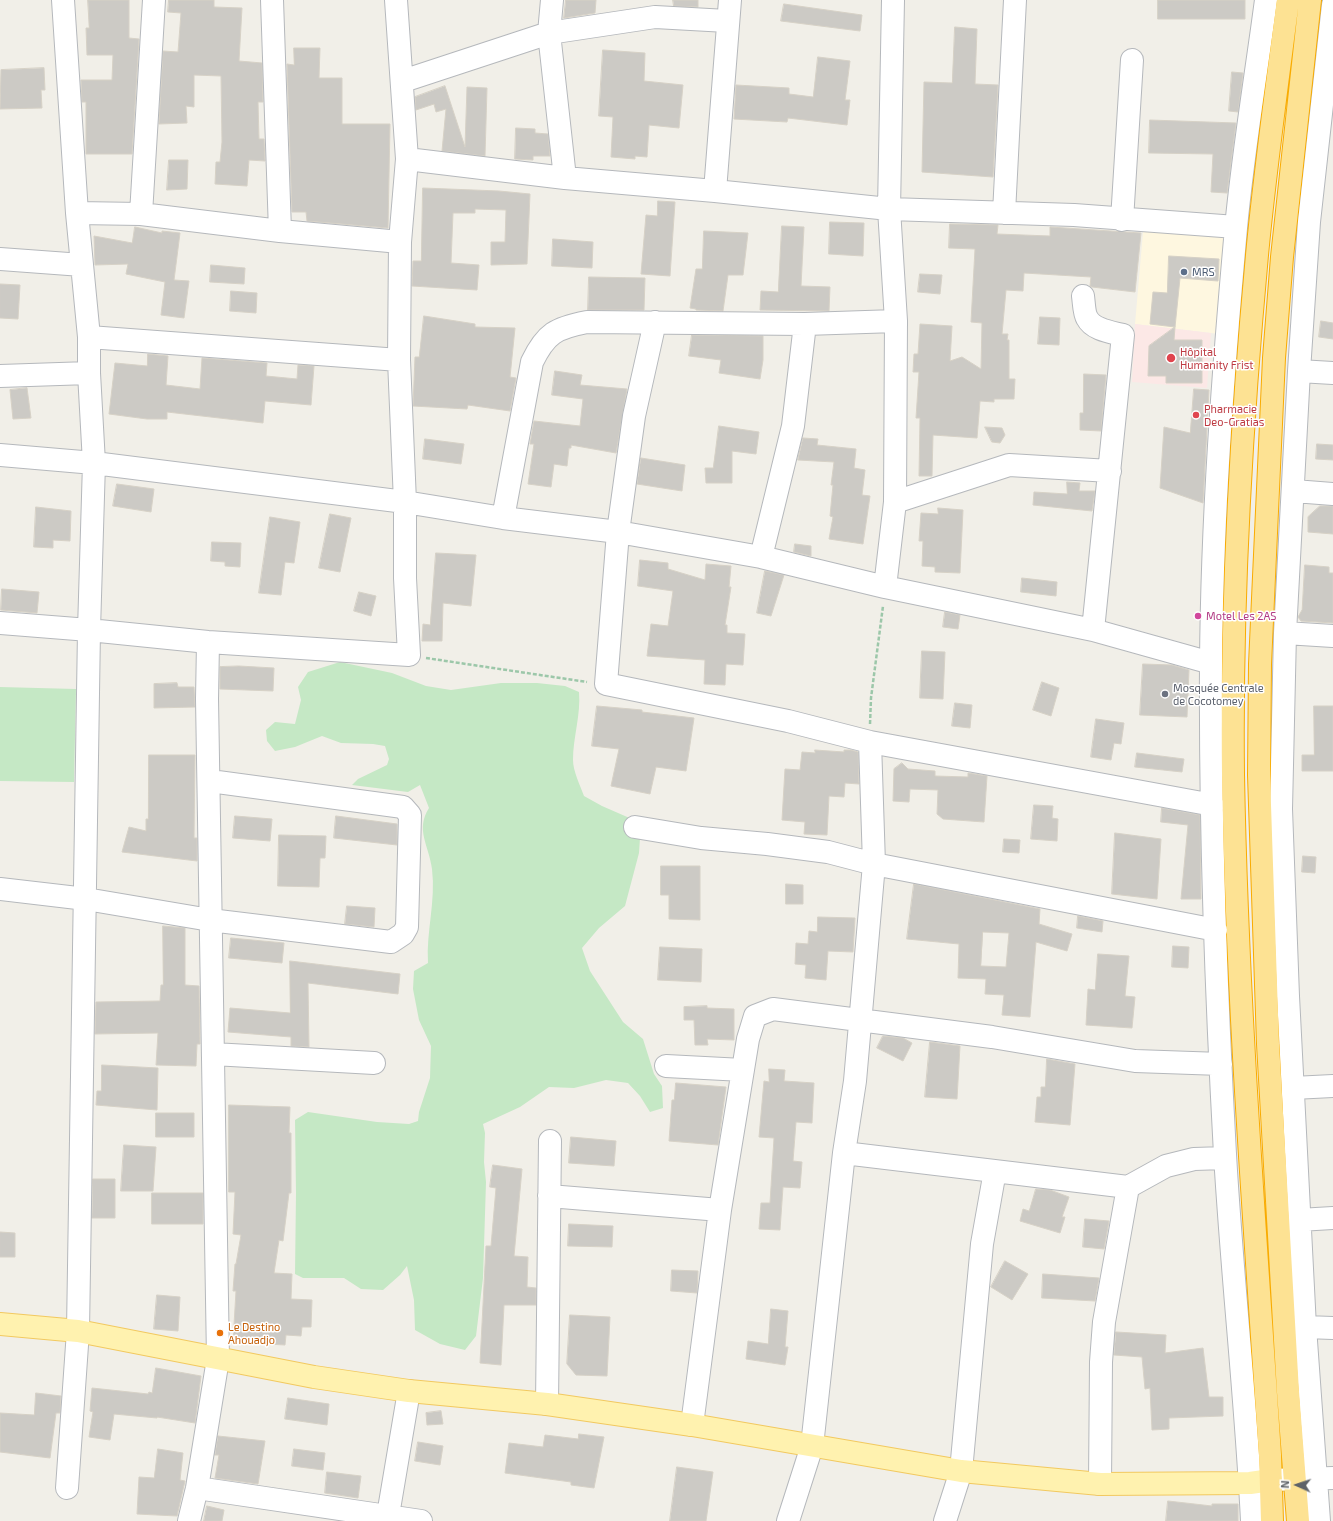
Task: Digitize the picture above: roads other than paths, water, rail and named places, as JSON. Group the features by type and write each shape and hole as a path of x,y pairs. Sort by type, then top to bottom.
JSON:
{"highway":[{"path":"1272,1521 1261,1481 1233,774 1234,660 1237,556 1248,359 1258,251 1288,0"},
{"path":"1298,1521 1314,1478 1288,1392 1268,1044 1259,775 1260,664 1274,358 1282,257 1310,0"}],"main road":[{"path":"0,1324 78,1331 314,1377 409,1391 547,1404 692,1425 961,1471 1100,1484 1261,1481"}],"street":[{"path":"64,0 77,213 89,337 89,373 94,463 89,630 86,899 78,1331 67,1488"},
{"path":"140,214 154,0"},
{"path":"272,0 280,231"},
{"path":"0,623 208,642 409,655 405,578 405,502 399,360 400,242 408,159 396,0"},
{"path":"552,0 549,33 565,178"},
{"path":"715,191 727,21 730,0"},
{"path":"886,587 895,502 896,320 890,209 893,0"},
{"path":"1004,213 1015,0"},
{"path":"1252,1521 1261,1481 1245,1395 1226,1158 1216,930 1211,663 1218,446 1236,227 1266,0"},
{"path":"1319,1521 1314,1478 1299,1220 1292,1088 1281,809 1285,633 1294,490 1299,372 1309,222 1333,5"},
{"path":"403,81 549,33 655,17 727,21"},
{"path":"1122,220 1132,60"},
{"path":"408,159 565,178 715,191 890,209 1074,215 1122,220 1236,227"},
{"path":"77,213 140,214 280,231 400,242"},
{"path":"0,259 82,265"},
{"path":"1083,296 1086,317 1091,323 1104,331 1123,335 1093,630"},
{"path":"503,518 532,362 540,345 556,331 581,323 655,322 805,324 896,320"},
{"path":"655,322 634,416 618,532 606,684 788,721 870,742 1213,805"},
{"path":"760,557 793,426 805,324"},
{"path":"89,337 399,360"},
{"path":"1299,372 1333,373"},
{"path":"0,376 89,373"},
{"path":"0,455 94,463 405,502 503,518 618,532 760,557 886,587 1093,630 1211,663"},
{"path":"895,502 1009,465 1110,471"},
{"path":"1294,490 1333,494"},
{"path":"1285,633 1333,636"},
{"path":"189,1521 197,1488 218,1359 210,920 210,782 207,698 208,642"},
{"path":"788,1521 812,1446 844,1153 855,1081 859,1019 874,864 870,742"},
{"path":"0,889 86,899 210,920 391,942 397,939 407,927 410,814 403,807 210,782"},
{"path":"635,827 701,838 767,844 828,852 874,864 1216,930"},
{"path":"692,1425 720,1210 743,1070 755,1016 773,1009 992,1037 1135,1061 1221,1064"},
{"path":"213,1054 374,1063"},
{"path":"666,1066 743,1070"},
{"path":"1292,1088 1333,1086"},
{"path":"547,1404 550,1141"},
{"path":"844,1153 1128,1187 1166,1166 1194,1159 1226,1158"},
{"path":"945,1521 961,1471 982,1244 995,1171"},
{"path":"1100,1484 1101,1362 1104,1322 1128,1187"},
{"path":"549,1196 720,1210"},
{"path":"1299,1220 1333,1218"},
{"path":"1305,1327 1333,1328"},
{"path":"388,1519 409,1391"},
{"path":"1261,1481 1314,1478"},
{"path":"197,1488 388,1519 421,1521"}],"place":[{"name":"MRS","path":"1184,272"},
{"name":"Hôpital Humanity Frist","path":"1171,358"},
{"name":"Pharmacie Deo-Gratias","path":"1196,415"},
{"name":"Motel Les 2AS","path":"1198,616"},
{"name":"Mosquée Centrale de Cocotomey","path":"1165,694"},
{"name":"Le Destino Ahouadjo","path":"220,1333"}]}
